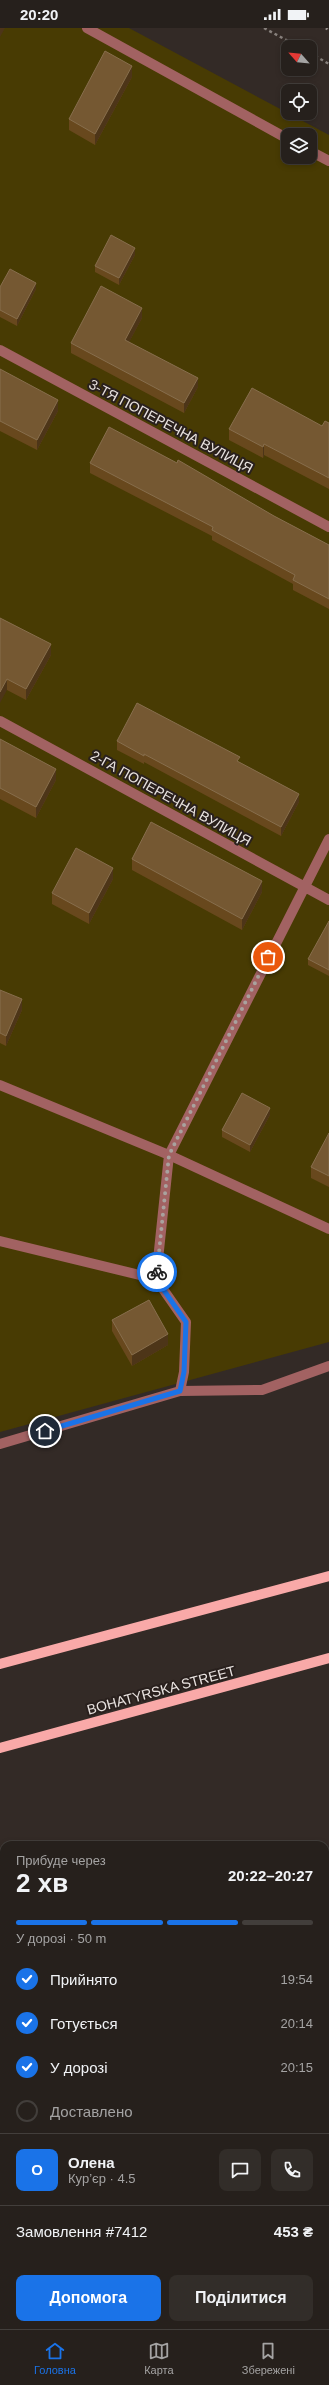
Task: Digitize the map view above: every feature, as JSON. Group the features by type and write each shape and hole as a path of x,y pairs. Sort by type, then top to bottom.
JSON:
{"main road":[{"path":"0,1664 329,1576"},
{"name":"BOHATYRSKA STREET","path":"0,1748 329,1658"}],"street":[{"path":"87,28 281,135"},
{"path":"317,155 329,161"},
{"name":"3-ТЯ ПОПЕРЕЧНА ВУЛИЦЯ","path":"0,350 329,527"},
{"name":"2-ГА ПОПЕРЕЧНА ВУЛИЦЯ","path":"0,721 329,900"},
{"path":"180,1391 184,1372 186,1322 156,1279 169,1155 329,839"},
{"path":"0,1085 169,1155 329,1229"},
{"path":"0,1241 156,1279"},
{"path":"0,1444 180,1391 262,1390 329,1366"}],"path":[{"path":"264,28 285,40"},
{"path":"317,57 329,64"}],"shaded area":[{"path":"0,28 129,28 281,109 281,120 301,120 316,128 281,128 281,164 317,164 317,129 329,135 329,1342 0,1432"}],"building":[{"path":"105,51 132,66 95,134 69,119"},
{"path":"111,235 135,248 119,278 95,266"},
{"path":"10,269 36,283 17,319 0,310 0,287"},
{"path":"101,286 142,308 125,340 198,378 184,403 71,343"},
{"path":"0,369 58,400 37,440 0,421"},
{"path":"252,388 322,426 325,421 329,423 329,478 264,444 263,447 229,429"},
{"path":"109,427 177,463 178,460 274,516 329,545 329,599 293,580 295,575 212,530 213,527 90,463"},
{"path":"0,618 51,644 26,689 7,679 0,692"},
{"path":"137,703 240,757 237,761 299,794 281,827 117,741"},
{"path":"0,739 56,769 36,807 0,788"},
{"path":"151,822 262,881 242,919 132,859"},
{"path":"76,848 113,868 89,913 52,893"},
{"path":"329,921 329,970 308,959"},
{"path":"0,990 22,999 6,1036 0,1033"},
{"path":"242,1093 270,1108 250,1145 222,1130"},
{"path":"329,1133 329,1176 311,1167"},
{"path":"149,1300 168,1334 132,1355 112,1320"}],"way so far":[{"path":"157,1272 169,1155 268,957"}],"route":[{"path":"45,1431 180,1391 184,1372 186,1322 156,1279 157,1272"}]}
